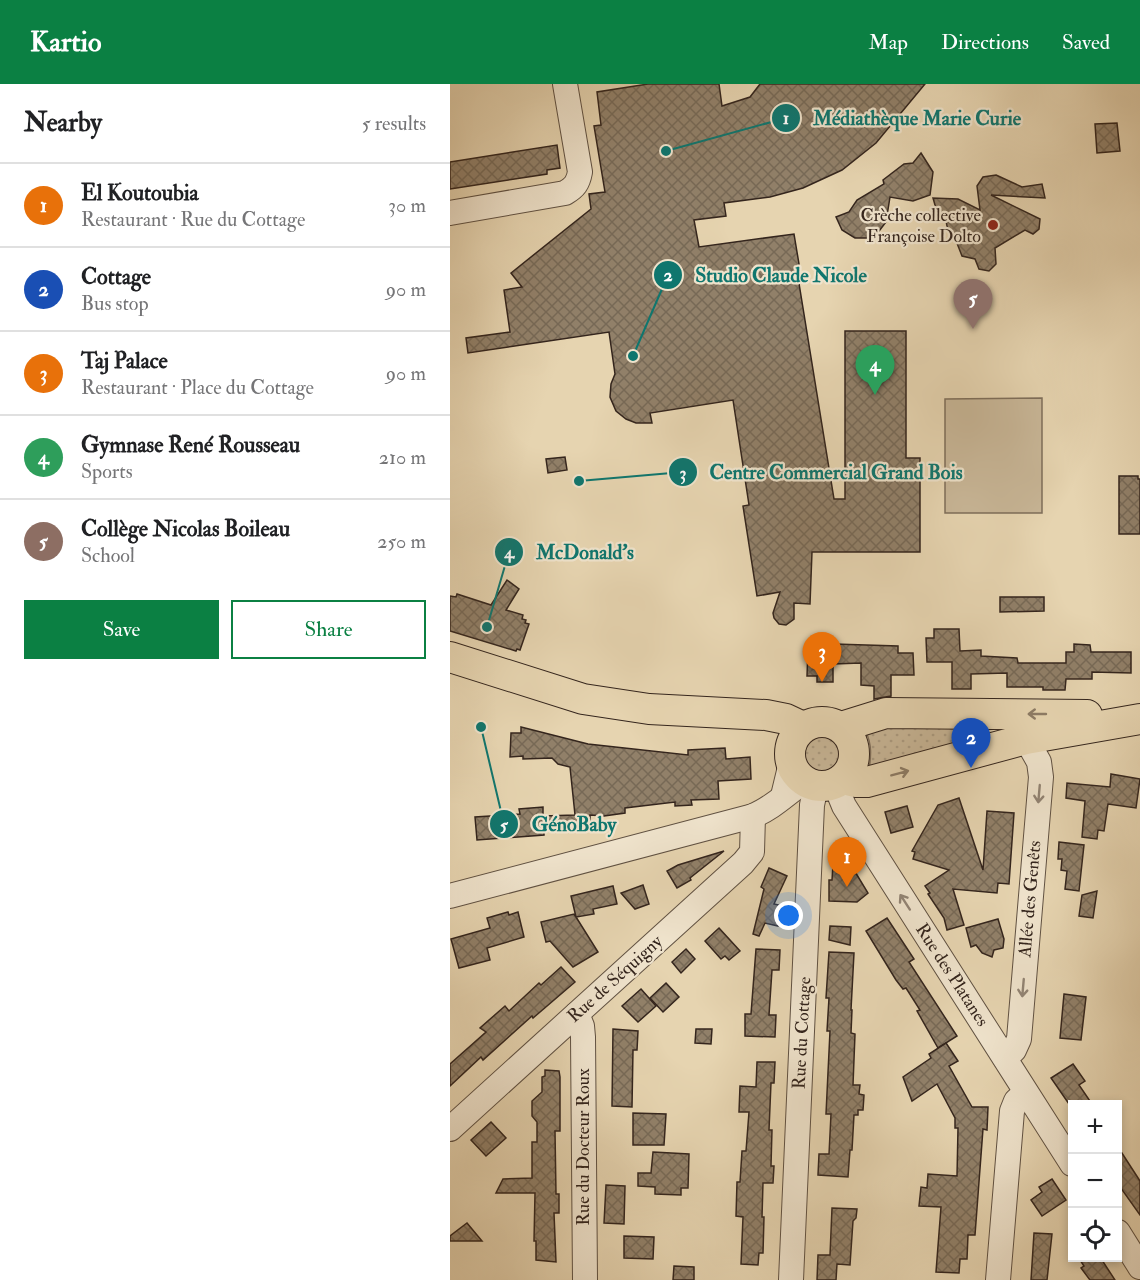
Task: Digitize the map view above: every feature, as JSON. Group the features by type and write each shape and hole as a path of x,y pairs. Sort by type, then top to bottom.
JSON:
{"main road":[{"path":"450,657 583,699 649,709 766,715 786,719 809,769"},
{"path":"450,673 549,703 601,715 650,721 754,724 777,730 809,769 867,782 1026,739 1139,719"},
{"path":"841,727 886,714 1050,714 1139,719"},
{"path":"822,721 832,722 841,727 853,743 855,753 849,772 809,769 822,721"}],"street":[{"path":"450,213 565,193 573,188 580,172 565,84"},
{"name":"Allée des Genêts","path":"1005,1058 1014,1050 1019,1039 1041,777 1039,762 1026,739"},
{"path":"450,896 753,816 774,806 809,769"},
{"name":"Rue des Platanes","path":"809,769 844,806 1068,1158"},
{"name":"Rue du Cottage","path":"791,1280 812,805 809,769"},
{"name":"Rue de Séquigny","path":"450,1129 743,863 752,852 753,816"},
{"name":"Rue du Docteur Roux","path":"577,1014 582,1026 583,1037 585,1280"},
{"path":"998,1280 1012,1110 1016,1101 1025,1093"},
{"path":"1122,1238 1140,1267"}],"shaded area":[{"path":"1042,398 1042,513 945,513 945,399"},
{"path":"891,723 980,726 980,738 869,770 870,751 866,732"},
{"path":"822,732 837,738 843,753 837,768 822,774 807,768 801,753 807,738"}],"building":[{"path":"648,84 719,84 722,106 750,97 760,84 925,84 876,143 842,170 803,188 770,197 724,203 726,216 694,220 699,247 794,234 800,270 797,271 834,499 845,499 845,331 906,331 906,458 920,458 920,552 812,552 810,604 794,603 794,619 786,625 779,624 773,613 780,592 757,596 743,506 749,505 733,400 650,413 652,423 636,423 626,419 616,411 610,397 615,374 609,332 468,353 466,338 510,332 504,290 522,287 511,273 591,209 589,194 605,192 594,126 601,125 597,92"},
{"path":"1117,123 1120,151 1097,153 1095,124"},
{"path":"557,145 560,168 547,170 547,174 450,189 450,162"},
{"path":"921,153 933,172 930,195 913,201 890,197 886,222 876,235 855,238 842,230 836,217 849,212 857,200 884,184 883,180 904,164 913,163"},
{"name":"Crèche collective Françoise Dolto","path":"996,175 1022,187 1042,184 1045,198 991,195 1040,219 1039,229 1033,234 1025,230 995,248 996,264 989,271 979,269 975,259 962,256 953,233 948,231 946,221 939,219 933,198 958,199 980,210 977,186 983,177"},
{"path":"565,457 567,470 548,473 546,459"},
{"path":"1119,476 1138,476 1140,479 1140,534 1119,534"},
{"path":"507,580 519,589 506,610 523,615 522,619 529,624 520,650 516,651 450,631 450,596 456,597 457,594 491,605"},
{"path":"1000,597 1044,597 1044,611 1000,612"},
{"path":"934,629 959,629 960,651 981,650 981,656 1017,658 1018,663 1066,663 1066,652 1074,652 1074,644 1090,645 1091,652 1131,652 1131,673 1092,672 1092,679 1066,679 1065,690 1043,690 1043,687 1007,687 1007,673 971,674 971,689 952,689 952,662 927,662 926,638 934,638"},
{"path":"834,644 898,646 898,653 913,653 914,675 891,675 891,696 874,699 874,686 861,685 861,663 833,664 833,682 817,682 817,676 807,676 808,650 833,650"},
{"path":"521,727 588,744 688,755 688,750 725,748 726,759 750,757 751,779 718,781 719,799 691,800 692,805 675,806 675,802 625,808 625,813 590,815 590,826 544,829 544,835 477,840 475,817 520,814 519,809 543,807 543,816 575,815 570,767 558,764 552,758 510,757 511,733 521,733"},
{"path":"1111,774 1140,779 1136,808 1108,804 1104,831 1098,830 1097,839 1082,837 1085,801 1066,798 1067,783 1110,787"},
{"path":"959,798 983,870 987,811 1014,813 1009,884 998,883 997,893 953,889 964,925 947,930 944,918 925,886 949,870 913,859 915,852 912,851 938,805"},
{"path":"907,806 913,827 891,833 885,812"},
{"path":"1059,842 1084,845 1079,891 1065,889 1067,871 1061,870 1062,859 1058,859"},
{"path":"724,851 690,878 691,880 677,888 667,871 678,865"},
{"path":"851,863 851,871 854,870 868,893 857,902 829,901 829,880 832,880 833,865"},
{"path":"769,868 787,876 774,904 783,906 778,926 765,923 759,936 753,934 764,889 761,887"},
{"path":"643,885 649,904 635,909 621,893"},
{"path":"613,886 617,904 593,909 594,914 576,917 571,896"},
{"path":"1097,891 1093,918 1079,916 1082,895"},
{"path":"508,912 509,915 518,912 524,937 487,948 490,960 459,968 451,939 490,928 487,918"},
{"path":"574,914 598,952 573,967 550,941 546,942 541,922"},
{"path":"887,918 914,959 909,962 957,1036 938,1048 917,1011 920,1010 906,988 903,989 896,980 866,931"},
{"path":"998,919 1004,939 1003,948 994,950 992,957 982,953 976,945 971,947 966,928"},
{"path":"830,926 851,927 850,945 829,940"},
{"path":"719,928 740,951 729,960 725,956 721,959 705,941"},
{"path":"686,949 695,959 681,973 672,962"},
{"path":"756,949 780,950 779,970 772,970 769,1015 776,1015 775,1037 745,1036 745,1014 751,1014"},
{"path":"829,952 854,953 851,1010 851,1033 855,1034 853,1085 860,1085 859,1094 864,1095 863,1110 858,1110 858,1115 854,1115 848,1177 818,1175 819,1154 829,1154 831,1114 826,1114 830,1031 827,1031 829,998 826,998"},
{"path":"561,967 575,982 533,1018 532,1016 483,1060 481,1057 450,1086 450,1064 486,1032 480,1028 505,1006 509,1011 539,983 541,985"},
{"path":"666,983 679,997 663,1012 650,998"},
{"path":"641,989 656,1006 638,1022 622,1006"},
{"path":"1064,994 1086,997 1081,1040 1060,1038"},
{"path":"613,1029 638,1031 637,1050 633,1050 632,1107 612,1106"},
{"path":"696,1029 712,1029 711,1044 695,1043"},
{"path":"946,1043 958,1061 949,1066 972,1107 988,1107 987,1130 983,1129 975,1235 968,1235 967,1259 960,1259 959,1273 936,1272 941,1207 919,1206 921,1187 927,1188 928,1174 957,1176 958,1128 955,1128 955,1118 937,1084 912,1101 903,1077 931,1058 929,1054"},
{"path":"757,1062 775,1062 774,1083 771,1083 769,1130 772,1130 773,1183 763,1183 763,1253 759,1253 758,1265 741,1264 743,1217 736,1216 737,1182 740,1182 742,1151 746,1151 749,1112 739,1112 740,1086 756,1087"},
{"path":"1073,1064 1085,1081 1079,1085 1089,1100 1068,1100 1068,1103 1051,1078"},
{"path":"545,1070 559,1071 560,1077 560,1131 555,1131 556,1194 559,1194 559,1213 554,1213 556,1262 536,1260 535,1193 496,1193 503,1179 532,1178 532,1142 537,1142 537,1122 532,1116 532,1101 542,1092 542,1077 545,1076"},
{"path":"633,1113 666,1114 664,1145 633,1145"},
{"path":"491,1122 506,1138 486,1156 471,1140"},
{"path":"653,1152 689,1154 688,1188 681,1188 681,1195 655,1194 655,1187 638,1186 638,1173 651,1173"},
{"path":"1122,1153 1140,1181 1140,1215 1122,1190"},
{"path":"1052,1179 1066,1200 1042,1216 1031,1200 1042,1192 1039,1187"},
{"path":"606,1185 625,1186 624,1224 604,1223"},
{"path":"832,1208 857,1209 856,1218 853,1221 850,1265 837,1264 836,1280 817,1280 818,1255 830,1255"},
{"path":"467,1223 482,1241 450,1241 450,1236"},
{"path":"1034,1233 1052,1234 1047,1280 1031,1280"},
{"path":"624,1236 654,1237 653,1259 624,1258"},
{"path":"1081,1262 1103,1262 1115,1280 1090,1280 1081,1268 1084,1266"},
{"path":"674,1266 694,1267 694,1280 673,1280"}],"place":[{"name":"Médiathèque Marie Curie","path":"666,151"},
{"name":"Crèche collective Françoise Dolto","path":"993,225"},
{"name":"Collège Nicolas Boileau","path":"973,329"},
{"name":"Studio Claude Nicole","path":"633,356"},
{"name":"Gymnase René Rousseau","path":"875,395"},
{"name":"Centre Commercial Grand Bois","path":"579,481"},
{"name":"McDonald's","path":"487,627"},
{"name":"Taj Palace","path":"822,682"},
{"name":"GénoBaby","path":"481,727"},
{"name":"Cottage","path":"971,768"},
{"name":"El Koutoubia","path":"847,887"}]}
